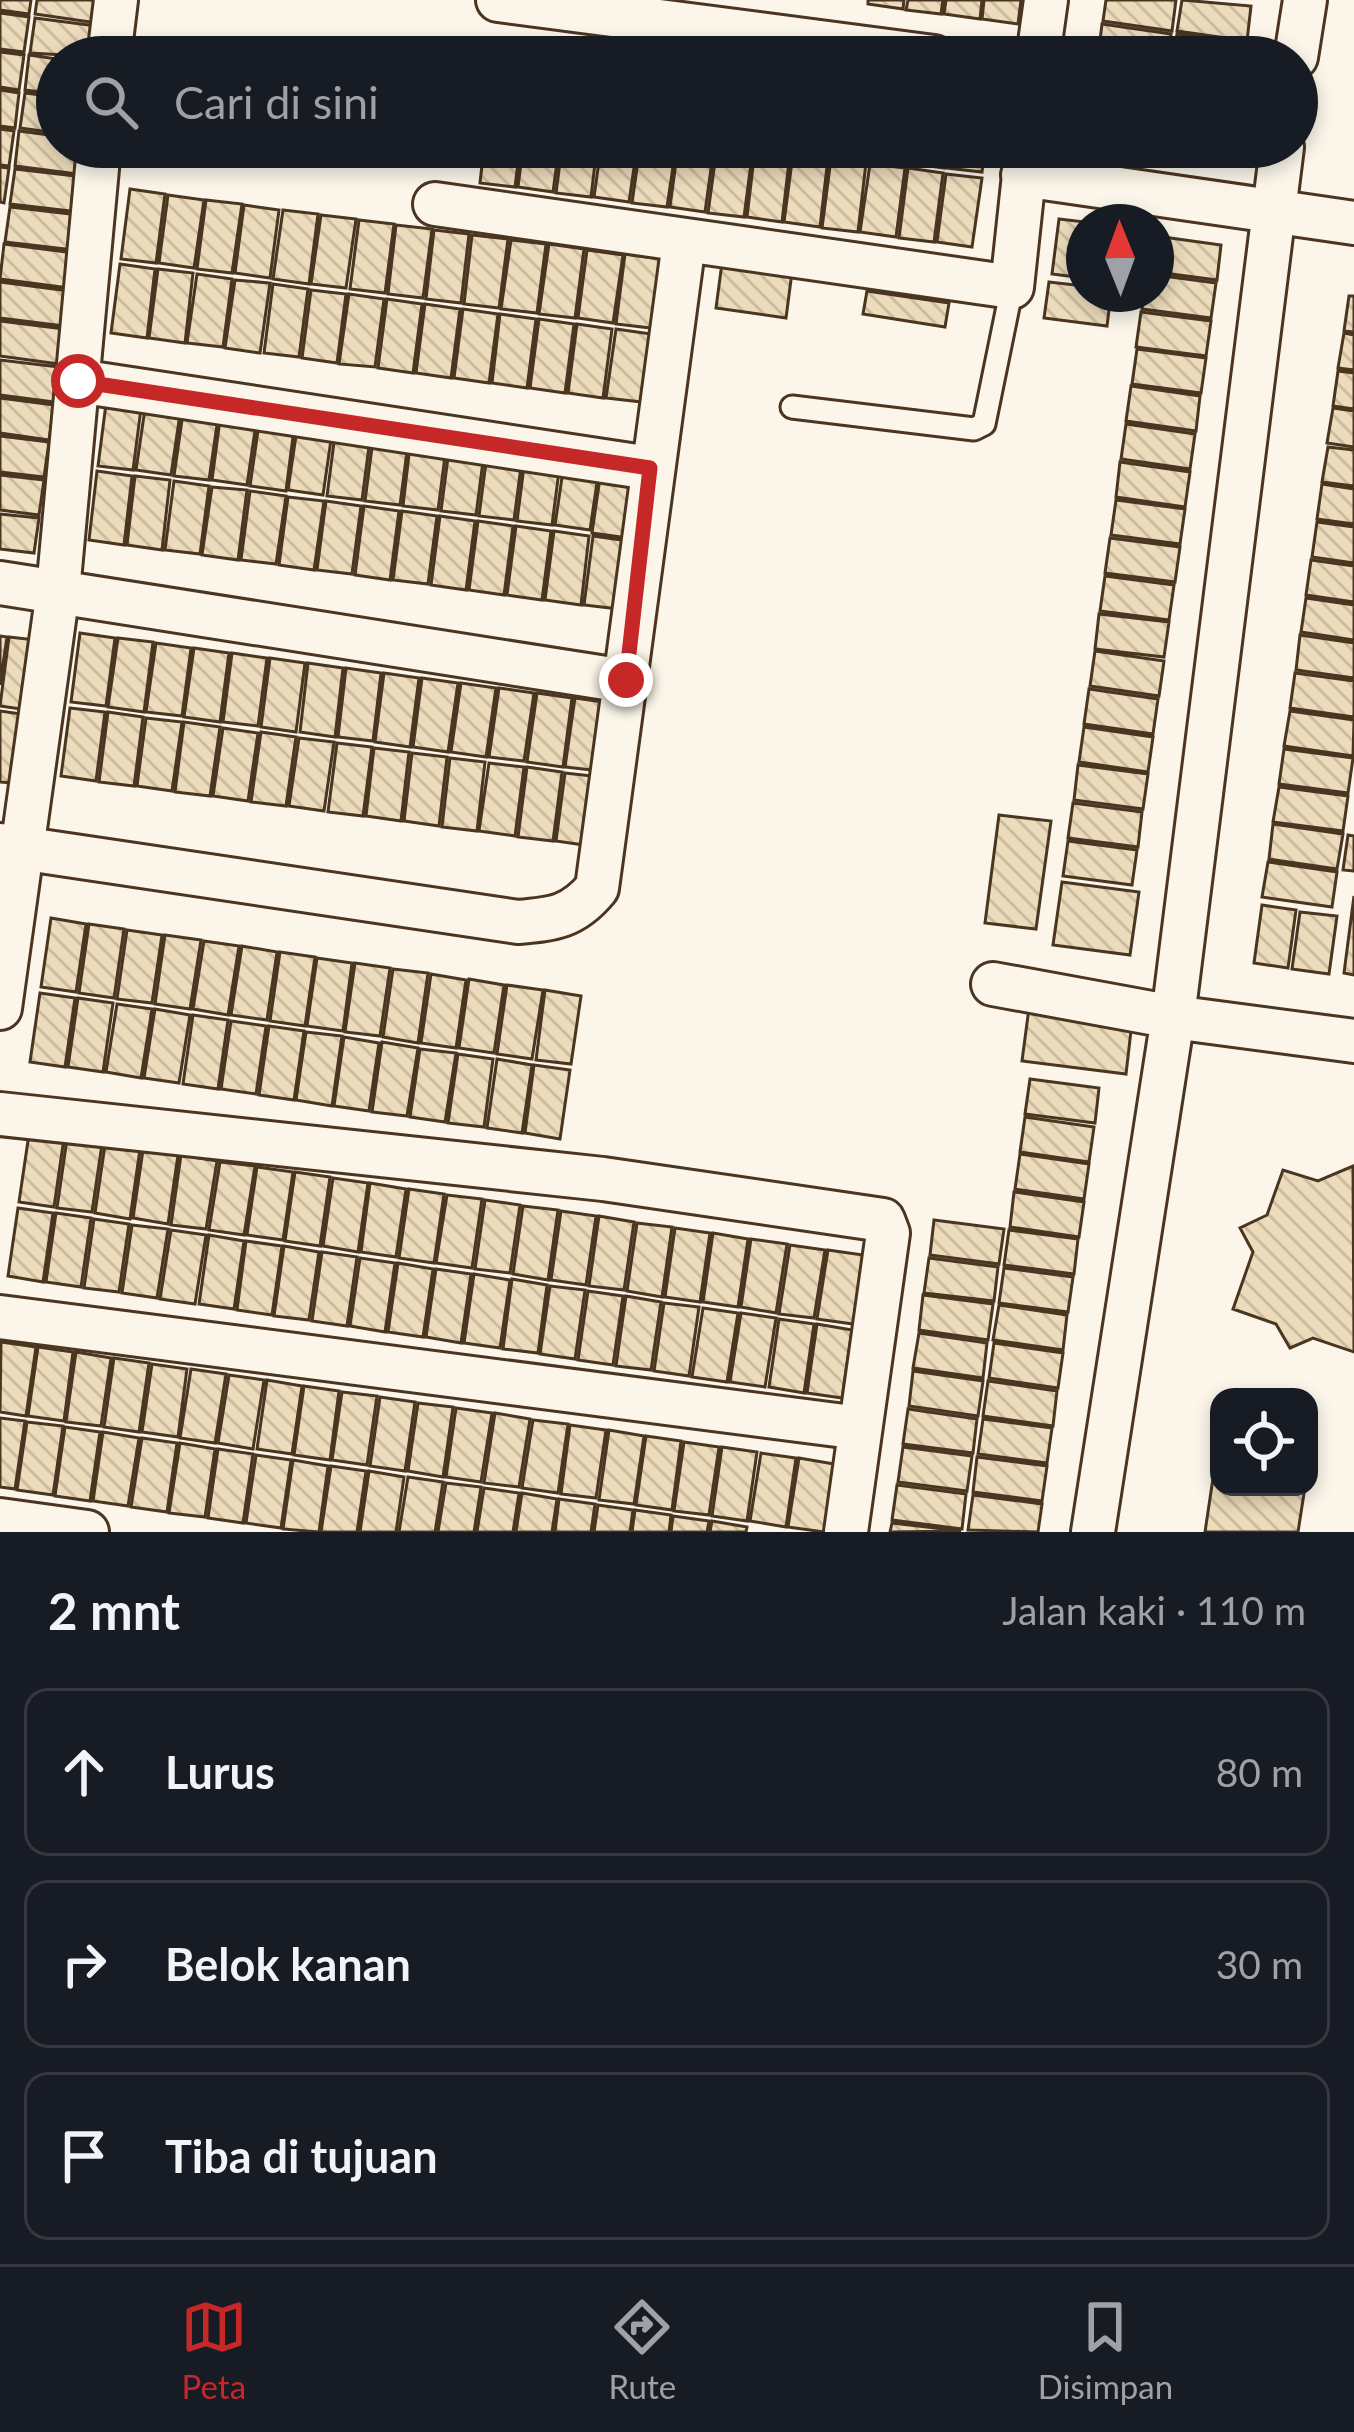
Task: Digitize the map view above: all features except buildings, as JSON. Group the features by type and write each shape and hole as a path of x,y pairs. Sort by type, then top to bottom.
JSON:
{"street":[{"path":"112,36 116,0"},
{"path":"498,0 773,36"},
{"path":"1041,36 1046,0"},
{"path":"1299,36 1305,0"},
{"path":"0,1008 10,847 58,591 97,168"},
{"path":"436,204 1012,287 1024,168"},
{"path":"1059,168 1272,212 1354,223"},
{"path":"1093,1532 1172,1017 1279,168"},
{"path":"10,847 518,922 557,919 578,911 597,888 684,242"},
{"path":"78,381 650,468"},
{"path":"0,583 626,680"},
{"path":"993,984 1172,1017 1354,1040"},
{"path":"0,1114 603,1179 875,1216 888,1233 846,1532"},
{"path":"0,1317 860,1428"},
{"path":"0,1520 87,1532"}],"lane":[{"path":"793,407 974,429 983,424 1012,287"}],"route":[{"path":"78,381 650,468 626,680"}]}
